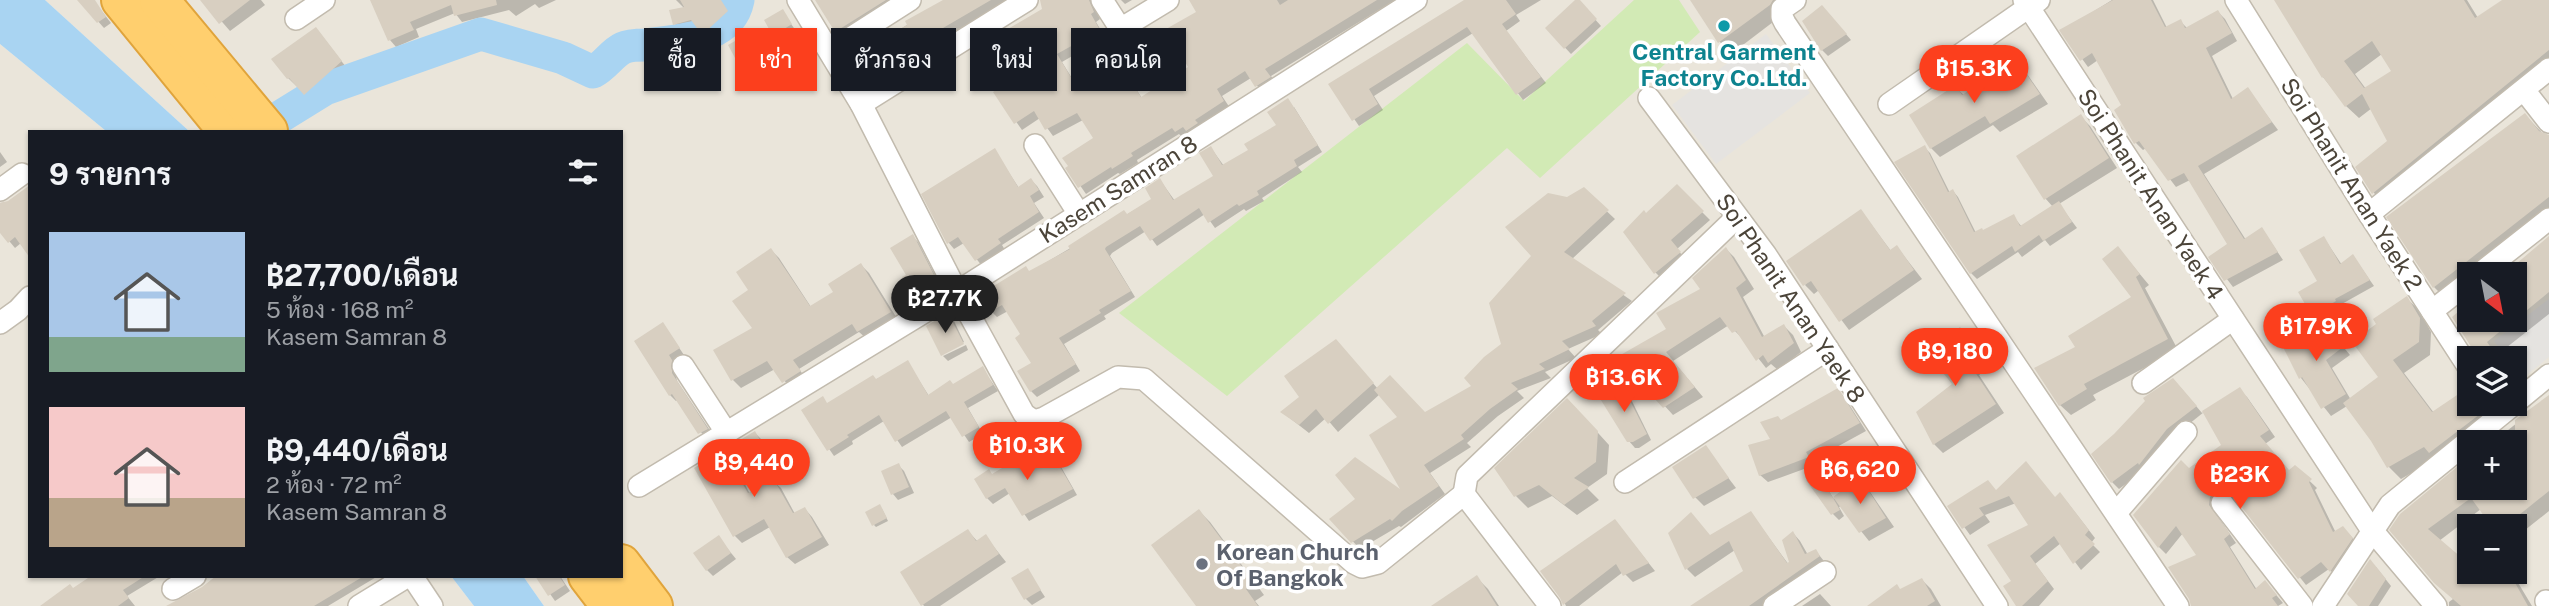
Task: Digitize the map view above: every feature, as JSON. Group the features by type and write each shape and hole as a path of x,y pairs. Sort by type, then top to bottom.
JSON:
{"highway":[{"path":"121,0 227,130"},
{"path":"159,0 267,130"},
{"path":"623,567 653,606"},
{"path":"590,578 611,606"}],"street":[{"path":"296,19 324,0"},
{"path":"798,0 861,104 957,292 1024,414 1034,421 1118,377 1144,379 1354,563 1362,567 1378,563 1464,494 1467,476 1737,217"},
{"path":"830,51 910,0"},
{"path":"861,104 1027,0"},
{"path":"1102,0 1122,28 1168,0"},
{"name":"Kasem Samran 8","path":"639,486 957,292 1416,0"},
{"path":"1795,0 1782,9 1785,23 2178,606"},
{"name":"Soi Phanit Anan Yaek 2","path":"2236,0 2457,350"},
{"path":"1889,104 2030,3"},
{"name":"Soi Phanit Anan Yaek 4","path":"2030,3 2371,529 2436,606"},
{"path":"2369,214 2549,69"},
{"path":"2524,90 2549,122"},
{"name":"Soi Phanit Anan Yaek 8","path":"1648,98 1766,255 1997,606"},
{"path":"1035,145 1079,214"},
{"path":"0,190 22,174"},
{"path":"2494,262 2549,219"},
{"path":"2432,311 2457,291"},
{"path":"0,323 28,300"},
{"path":"2143,383 2233,319"},
{"path":"1625,482 1828,349"},
{"path":"683,366 726,432"},
{"path":"2527,391 2549,375"},
{"path":"2323,606 2389,505 2495,416"},
{"path":"2116,513 2186,432"},
{"path":"1464,494 1550,606"},
{"path":"2222,503 2302,606"},
{"path":"1774,606 1825,572"},
{"path":"173,589 192,578"},
{"path":"359,606 407,578"},
{"path":"411,578 432,606"}],"shaded area":[{"path":"45,0 2549,0 2549,606 544,606 524,578 623,578 623,130 188,130"},
{"path":"1766,34 1810,93 1716,164 1672,105"},
{"path":"0,44 105,130 28,130 28,578 453,578 474,606 0,606"},
{"path":"2549,299 2549,357 2527,375 2527,346 2498,346 2494,341 2506,332 2527,332 2527,316"}],"green space":[{"path":"1634,0 1679,0 1700,32 1540,178 1507,148 1227,396 1119,313 1467,43 1524,101"}],"water":[{"path":"0,0 45,0 188,130 105,130 0,44"},
{"path":"453,578 524,578 544,606 474,606"}],"building":[{"path":"77,0 95,0 106,17 97,23"},
{"path":"200,0 250,0 219,24"},
{"path":"370,0 496,0 497,5 454,16 451,5 410,22 414,30 388,41"},
{"path":"680,0 721,0 728,11 710,28 697,28 691,20 673,25 669,10 684,7"},
{"path":"815,0 886,0 841,28 832,28"},
{"path":"943,0 991,0 943,28 902,28 907,25 905,21"},
{"path":"1040,0 1089,0 1094,12 1091,14 1099,28 1071,28 1071,46 1057,54 1057,28 1010,28 1042,9"},
{"path":"1189,0 1277,0 1280,5 1288,0 1377,0 1265,69 1271,77 1255,87 1245,71 1217,89 1224,101 1195,120 1198,123 1186,131 1183,127 1175,132 1172,128 1131,153 1133,156 1078,188 1062,158 1093,138 1077,113 1045,130 1034,111 1014,124 993,92 1057,91 1057,54 1071,77 1071,91 1137,91 1141,97 1150,91 1186,91 1186,28 1168,28 1196,12"},
{"path":"1464,0 1506,0 1516,14 1502,24 1541,77 1516,95 1467,27 1369,89 1378,104 1352,121 1328,84"},
{"path":"1575,0 1580,0 1597,19 1564,49 1545,28"},
{"name":"Central Garment Factory Co.Ltd.","path":"1690,0 1773,0 1718,43"},
{"path":"2113,0 2151,0 2165,27 2181,19 2185,28 2218,10 2232,33 2206,48 2231,99 2248,87 2272,122 2198,166 2244,239 2262,227 2278,252 2224,281 2208,257 2227,244 2184,173 2168,181 2139,141 2134,144 2114,110 2121,105 2092,53 2080,61 2059,30"},
{"path":"2274,0 2464,0 2475,18 2502,0 2549,0 2549,50 2372,194 2355,167 2387,141 2362,94 2345,107 2322,78","holes":["2372,41 2391,71 2364,88 2344,61"]},
{"path":"1822,5 1847,34 1821,51 1802,21"},
{"path":"783,9 792,24 786,28 768,28 764,20"},
{"path":"316,27 342,61 304,95 271,59"},
{"path":"735,41 735,58 728,45"},
{"path":"2017,60 2040,94 1990,124 1985,116 1930,149 1909,115 1956,85 1962,95"},
{"path":"1288,98 1318,145 1294,160 1297,166 1257,191 1259,195 1239,206 1237,204 1208,223 1199,208 1150,241 1140,226 1106,247 1131,291 1059,338 1076,364 1030,392 1017,371 1031,363 1015,338 1020,334 1002,305 990,312 979,295 1026,266 1029,271 1070,249 1068,246 1124,210 1127,214 1151,199 1145,188 1160,178 1173,200 1213,176 1199,153 1211,146 1222,165 1248,150 1244,144 1276,125 1267,112"},
{"path":"2525,113 2539,131 2549,135 2549,197 2466,262 2457,262 2457,269 2433,288 2386,217"},
{"path":"2081,114 2109,158 2044,200 2016,156"},
{"path":"1925,145 1948,192 1953,189 1974,232 2014,214 2020,226 2059,201 2072,222 2043,241 2039,235 2015,252 2012,246 1970,274 1894,162"},
{"path":"995,148 1018,187 1031,178 1039,190 1030,196 1039,212 998,239 1001,243 975,261 958,237 947,244 921,194"},
{"path":"1677,184 1704,211 1671,240 1681,252 1654,274 1623,232 1644,210 1646,213"},
{"path":"28,186 28,255 15,237 8,243 0,233 0,203 8,201"},
{"path":"1584,187 1609,210 1564,252 1626,293 1592,321 1596,326 1562,341 1570,349 1539,364 1545,369 1511,383 1518,389 1461,435 1464,439 1424,465 1439,486 1392,521 1390,519 1351,543 1329,519 1355,499 1335,475 1355,457 1400,489 1369,435 1397,417 1374,390 1390,375 1425,412 1471,386 1464,378 1501,344 1489,303 1531,256 1505,227 1548,193 1567,197"},
{"path":"1861,209 1890,250 1897,245 1914,270 1839,322 1811,281 1803,286 1786,261"},
{"path":"913,234 936,279 909,292 902,277 906,275 890,248"},
{"path":"2324,236 2340,264 2353,254 2370,280 2335,299 2336,301 2312,316 2298,292 2317,281 2299,250"},
{"path":"2549,236 2549,292 2527,310 2527,262 2518,262"},
{"path":"2118,246 2140,274 2136,277 2168,339 2084,384 2087,389 2059,406 2034,368 2075,347 2068,336 2131,297 2102,259"},
{"path":"1726,247 1746,280 1736,288 1762,337 1784,324 1794,343 1768,363 1763,355 1756,361 1736,331 1732,333 1720,317 1666,352 1695,387 1663,408 1617,357 1666,329 1656,313 1700,289 1692,278"},
{"path":"771,248 810,306 833,292 828,284 861,263 891,312 857,332 852,324 793,360 801,371 782,383 767,361 731,381 713,350 752,328 732,301 748,290 736,272"},
{"path":"2407,296 2420,318 2419,342 2393,360 2432,412 2457,395 2457,416 2478,416 2429,453 2424,447 2387,468 2343,403 2378,377 2352,342 2376,324 2373,319"},
{"path":"948,313 964,344 941,356 926,326"},
{"path":"663,322 680,348 669,355 672,360 672,373 708,429 698,434 672,394 669,396 634,341"},
{"path":"2325,323 2343,347 2326,360 2346,394 2321,409 2302,377 2299,379 2282,345"},
{"path":"1960,327 1983,356 1971,366 1996,404 1933,445 1916,412 1952,384 1927,353"},
{"path":"2462,332 2499,332 2487,342 2490,346 2471,346"},
{"path":"1336,339 1374,383 1328,424 1316,409 1299,425 1280,412 1299,397 1284,376"},
{"path":"908,360 928,395 950,380 953,384 983,366 993,385 964,402 979,427 962,437 946,411 895,442 879,415 827,451 801,410 823,396 827,403 873,375 876,379"},
{"path":"2173,378 2197,406 2167,429 2139,465 2138,463 2111,483 2091,454 2145,401 2143,398"},
{"path":"1622,385 1647,434 1633,442 1627,442 1599,397"},
{"path":"2240,387 2269,430 2260,436 2289,470 2295,465 2312,479 2309,482 2333,532 2343,526 2353,538 2330,572 2321,562 2298,579 2232,495 2226,491 2215,492 2210,497 2209,505 2230,534 2224,539 2255,589 2265,580 2277,595 2272,598 2278,606 2191,606 2168,567 2196,555 2176,526 2158,548 2133,515 2181,460 2189,468 2221,445 2202,411"},
{"path":"1838,388 1860,423 1806,452 1809,457 1759,476 1748,445 1770,439 1760,422 1778,416 1781,420"},
{"path":"2549,395 2549,491 2520,514 2483,514 2472,500 2527,500 2527,430 2515,430 2515,420 2527,416 2527,411"},
{"path":"1567,398 1598,431 1596,462 1574,478 1589,487 1564,505 1539,485 1514,497 1494,468"},
{"path":"755,431 765,449 733,467 748,493 773,478 793,513 805,507 822,537 786,558 764,519 733,537 694,468"},
{"path":"1706,445 1729,478 1693,499 1672,467"},
{"path":"1050,450 1073,489 1022,516 1005,488 986,499 974,479 989,469 992,474 1019,458 1024,465"},
{"path":"2026,461 2055,497 2060,492 2089,530 2085,535 2095,544 2073,564 2054,536 2030,556 2048,581 2022,606 2016,606 2003,586 2011,581 1987,545 2028,525 2009,496 1979,508 1984,515 1962,529 1947,506 1988,480 1996,490"},
{"path":"899,463 909,487 891,495 881,471"},
{"path":"2457,467 2457,500 2468,500 2428,529 2457,554 2457,584 2516,584 2528,606 2461,606 2434,583 2389,530 2400,514"},
{"path":"1818,472 1840,510 1831,515 1806,480"},
{"path":"1860,477 1886,518 1859,533 1833,497"},
{"path":"880,504 887,518 872,526 865,512"},
{"name":"Korean Church Of Bangkok","path":"1199,509 1254,583 1246,589 1258,606 1196,606 1151,545"},
{"path":"1751,511 1787,563 1789,562 1782,540 1793,531 1805,554 1816,549 1820,556 1749,606 1690,606 1743,571 1729,541 1685,570 1668,533 1691,512 1710,535"},
{"path":"1615,519 1649,563 1623,576 1616,564 1563,605 1540,571"},
{"path":"968,529 976,541 986,534 999,554 921,606 900,572"},
{"path":"719,535 731,553 706,571 693,553"},
{"path":"2370,559 2386,579 2369,606 2358,606 2347,594"},
{"path":"1028,568 1041,590 1024,600 1011,578"},
{"path":"1477,575 1497,606 1431,606"},
{"path":"88,578 142,578 123,590 129,598 118,606 40,606 70,584 73,588"},
{"path":"213,578 361,578 314,606 166,606"},
{"path":"536,578 560,578 565,585 548,596"},
{"path":"1922,578 1935,601 1927,606 1867,606 1897,584 1900,589"}],"waterway":[{"path":"259,130 325,89 481,34 563,58 593,72 625,47 688,39 714,30 725,23 738,0"}],"place":[{"name":"Central Garment Factory Co.Ltd.","path":"1724,26"},
{"name":"Korean Church Of Bangkok","path":"1202,564"}]}
